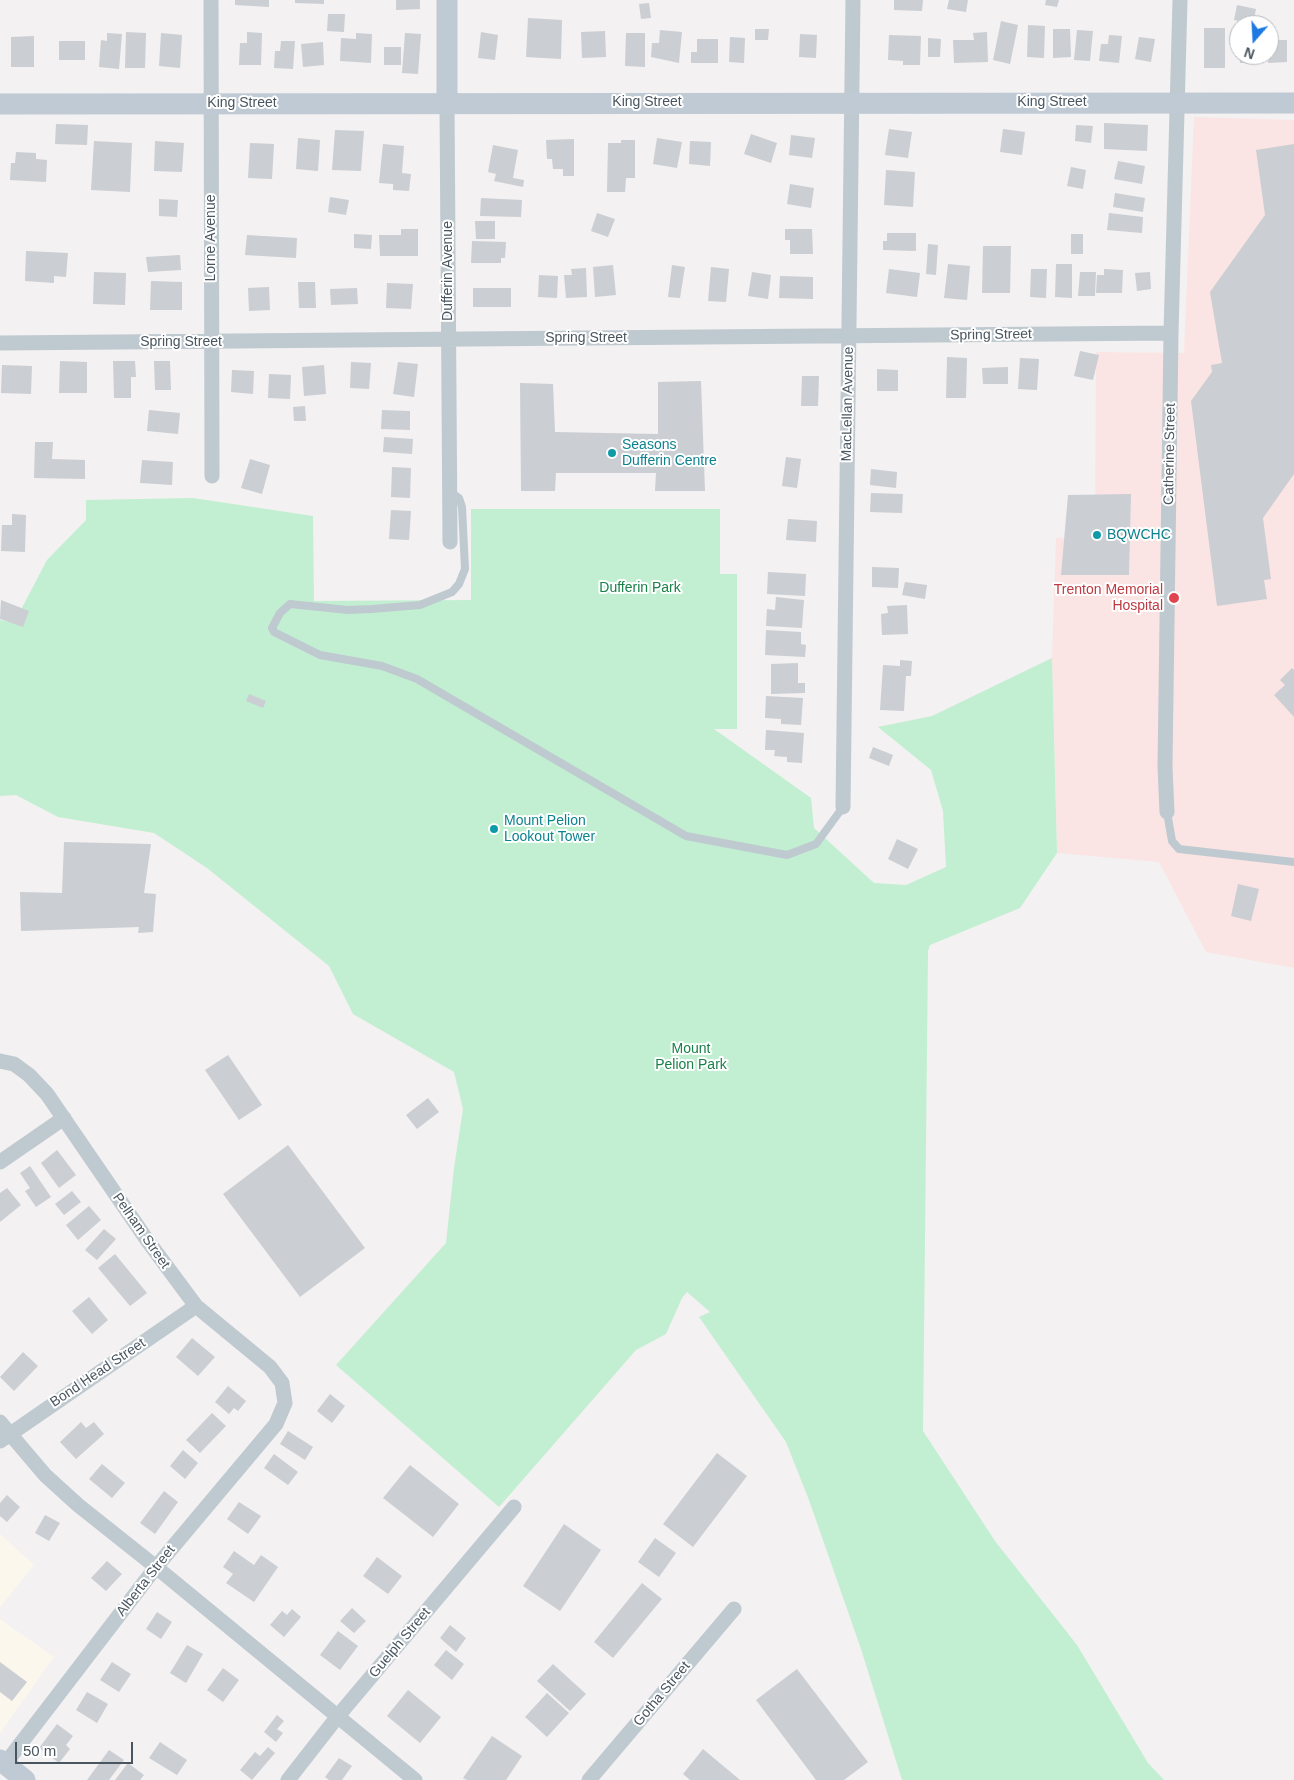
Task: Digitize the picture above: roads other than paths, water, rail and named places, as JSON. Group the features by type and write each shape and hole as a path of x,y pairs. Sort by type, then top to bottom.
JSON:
{"street":[{"name":"Lorne Avenue","path":"211,0 210,342 212,476"},
{"name":"Dufferin Avenue","path":"447,0 450,542"},
{"name":"MacLellan Avenue","path":"843,807 853,0"},
{"name":"Catherine Street","path":"1167,812 1165,767 1180,0"},
{"name":"King Street","path":"0,104 852,101 1294,103"},
{"name":"Spring Street","path":"0,343 1172,333"},
{"name":"Pelham Street","path":"0,1061 14,1064 30,1075 47,1094 147,1240 196,1306 270,1367 282,1383 284,1399"},
{"path":"0,1162 64,1118"},
{"name":"Bond Head Street","path":"3,1432 196,1306"},
{"name":"Alberta Street","path":"2,1762 156,1567 276,1424 284,1399"},
{"path":"3,1432 45,1475 78,1505 415,1780"},
{"name":"Guelph Street","path":"288,1780 338,1716 514,1507"},
{"name":"Gotha Street","path":"589,1780 734,1609"},
{"path":"2,1762 25,1780"}],"lane":[{"path":"449,491 459,498 462,507 465,569 459,584 452,592 420,605 372,609 348,610 290,604 280,614 272,628 274,632 286,640 320,655 382,666 418,679 686,836 787,855 816,844 843,807"},
{"name":"Catherine Street","path":"1167,812 1172,841 1179,849 1294,862"}],"place":[{"name":"Seasons Dufferin Centre","path":"612,453"},
{"name":"BQWCHC","path":"1097,535"},
{"name":"Trenton Memorial Hospital","path":"1174,598"},
{"name":"Mount Pelion Lookout Tower","path":"494,829"}],"park label":[{"name":"Dufferin Park","path":"640,588"},
{"name":"Mount Pelion Park","path":"691,1058"}]}
